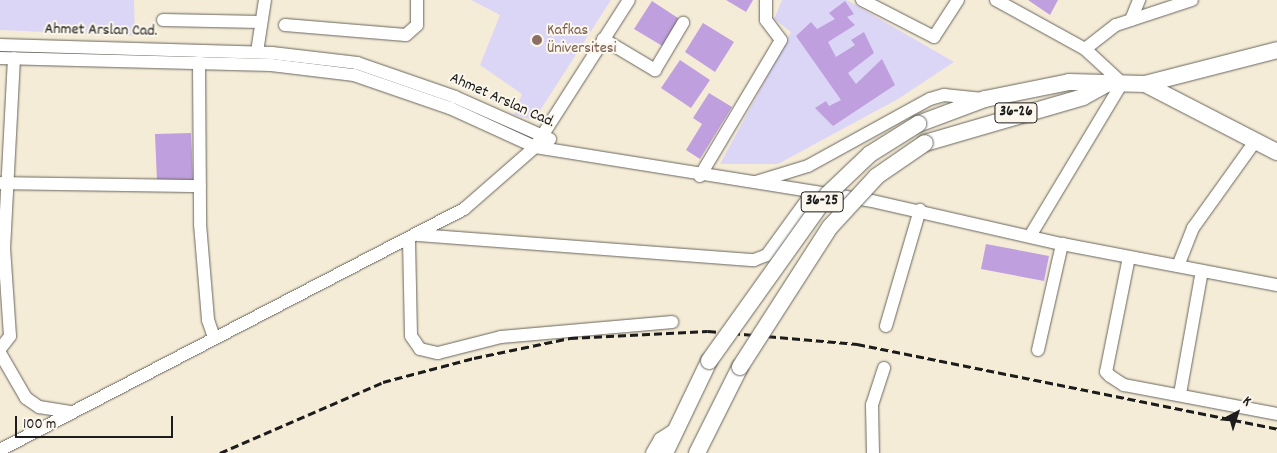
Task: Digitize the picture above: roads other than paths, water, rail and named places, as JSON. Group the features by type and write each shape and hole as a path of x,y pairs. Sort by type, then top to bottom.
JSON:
{"main road":[{"path":"1114,84 1145,84 1277,50"},
{"name":"36-25","path":"665,453 674,430 709,361 828,194 870,154 918,124 985,99 1069,82 1114,84"},
{"name":"36-26","path":"697,453 740,366 782,298 830,227 860,194 925,143 1084,97 1114,84"},
{"path":"1145,84 1276,150"}],"street":[{"path":"257,52 265,0"},
{"path":"285,25 406,35 417,25 417,0"},
{"path":"0,450 69,412 413,237 464,209 535,147 629,0"},
{"path":"700,176 781,40 766,20 766,0"},
{"path":"862,0 934,37 958,0"},
{"path":"996,0 1085,49 1114,84 1030,236"},
{"path":"1131,20 1139,0"},
{"path":"1085,49 1116,25 1192,0"},
{"path":"163,20 261,22"},
{"path":"604,39 655,70 683,23"},
{"name":"Ahmet Arslan Cad.","path":"0,45 257,52 357,62 543,134 564,150"},
{"name":"Ahmet Arslan Cad.","path":"0,58 199,62 354,75 450,108 535,147 564,150"},
{"path":"0,349 10,336 2,249 14,58"},
{"path":"199,62 200,186 208,320 214,337"},
{"path":"750,183 808,166 930,99 953,95 985,99"},
{"path":"1178,266 1193,228 1256,140"},
{"path":"564,150 700,176 920,210 1062,244 1277,285"},
{"path":"5,183 200,186"},
{"path":"413,237 754,260 767,255 812,193"},
{"path":"886,326 920,210"},
{"path":"413,237 411,336 420,349 438,353 501,337 590,326 672,322"},
{"path":"1038,350 1062,244"},
{"path":"1129,257 1106,372 1124,385 1180,394 1277,414"},
{"path":"1180,394 1202,271"},
{"path":"0,353 26,398 40,407 69,412"},
{"path":"872,453 872,404 884,368"},
{"path":"652,453 660,439 674,430"}],"railway":[{"path":"220,453 383,382 474,358 570,338 708,331 857,344 1277,429"}],"place":[{"name":"Kafkas Üniversitesi","path":"537,40"}]}
